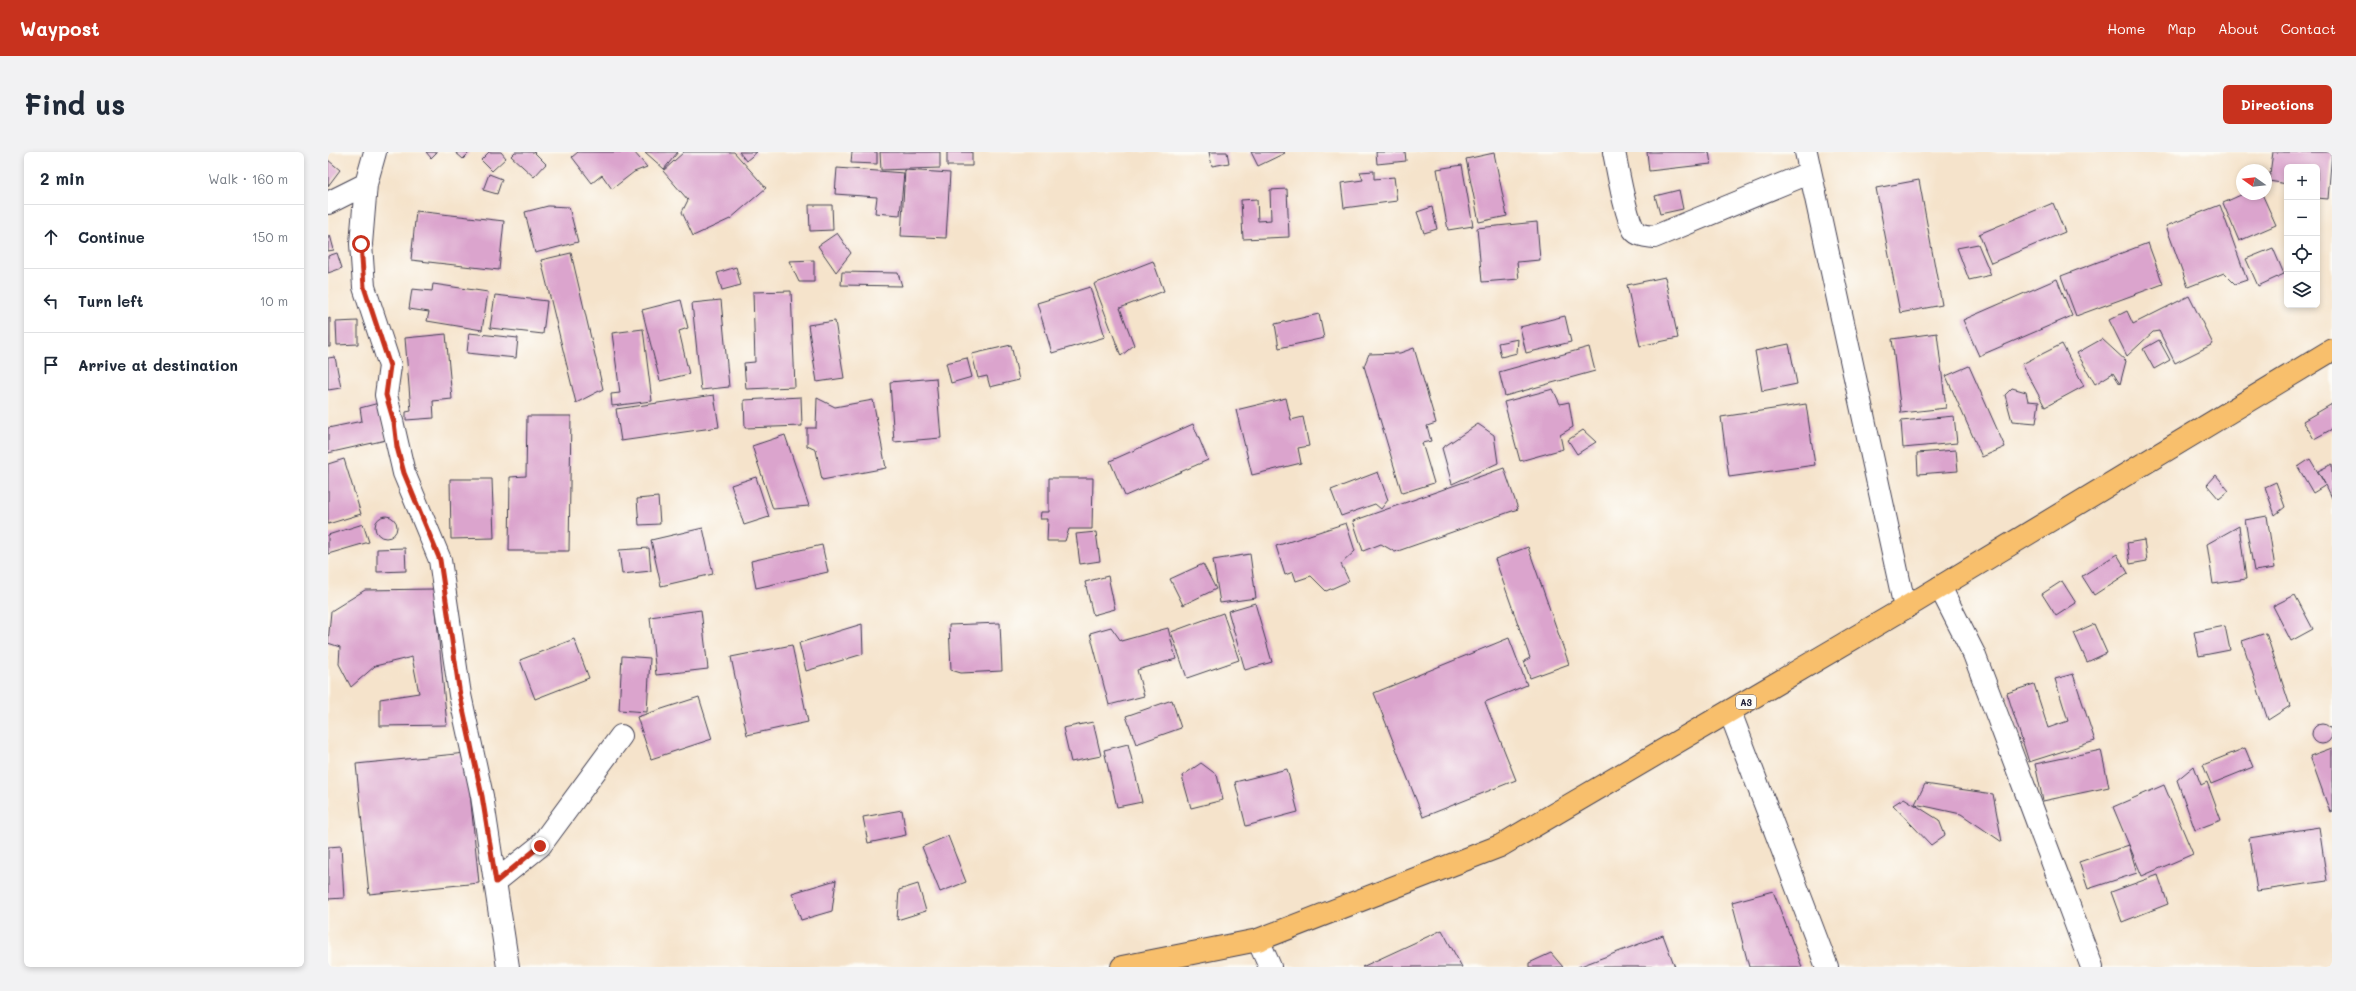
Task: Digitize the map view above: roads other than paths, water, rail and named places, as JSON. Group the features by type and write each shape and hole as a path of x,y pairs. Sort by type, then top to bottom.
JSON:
{"highway":[{"name":"A3","path":"1122,967 1258,940 1500,846 1905,608 2332,350"}],"street":[{"path":"375,152 366,184 361,244 364,287 390,366 386,395 404,473 440,560 460,695 482,796 508,967"},
{"path":"1614,152 1622,193 1635,230 1643,236 1654,237 1809,173"},
{"path":"1806,152 1809,173 1905,608"},
{"path":"328,203 366,184"},
{"path":"1940,587 1974,654 2092,967"},
{"path":"1730,712 1827,967"},
{"path":"496,882 540,846 621,736"},
{"path":"1258,940 1270,967"}]}
